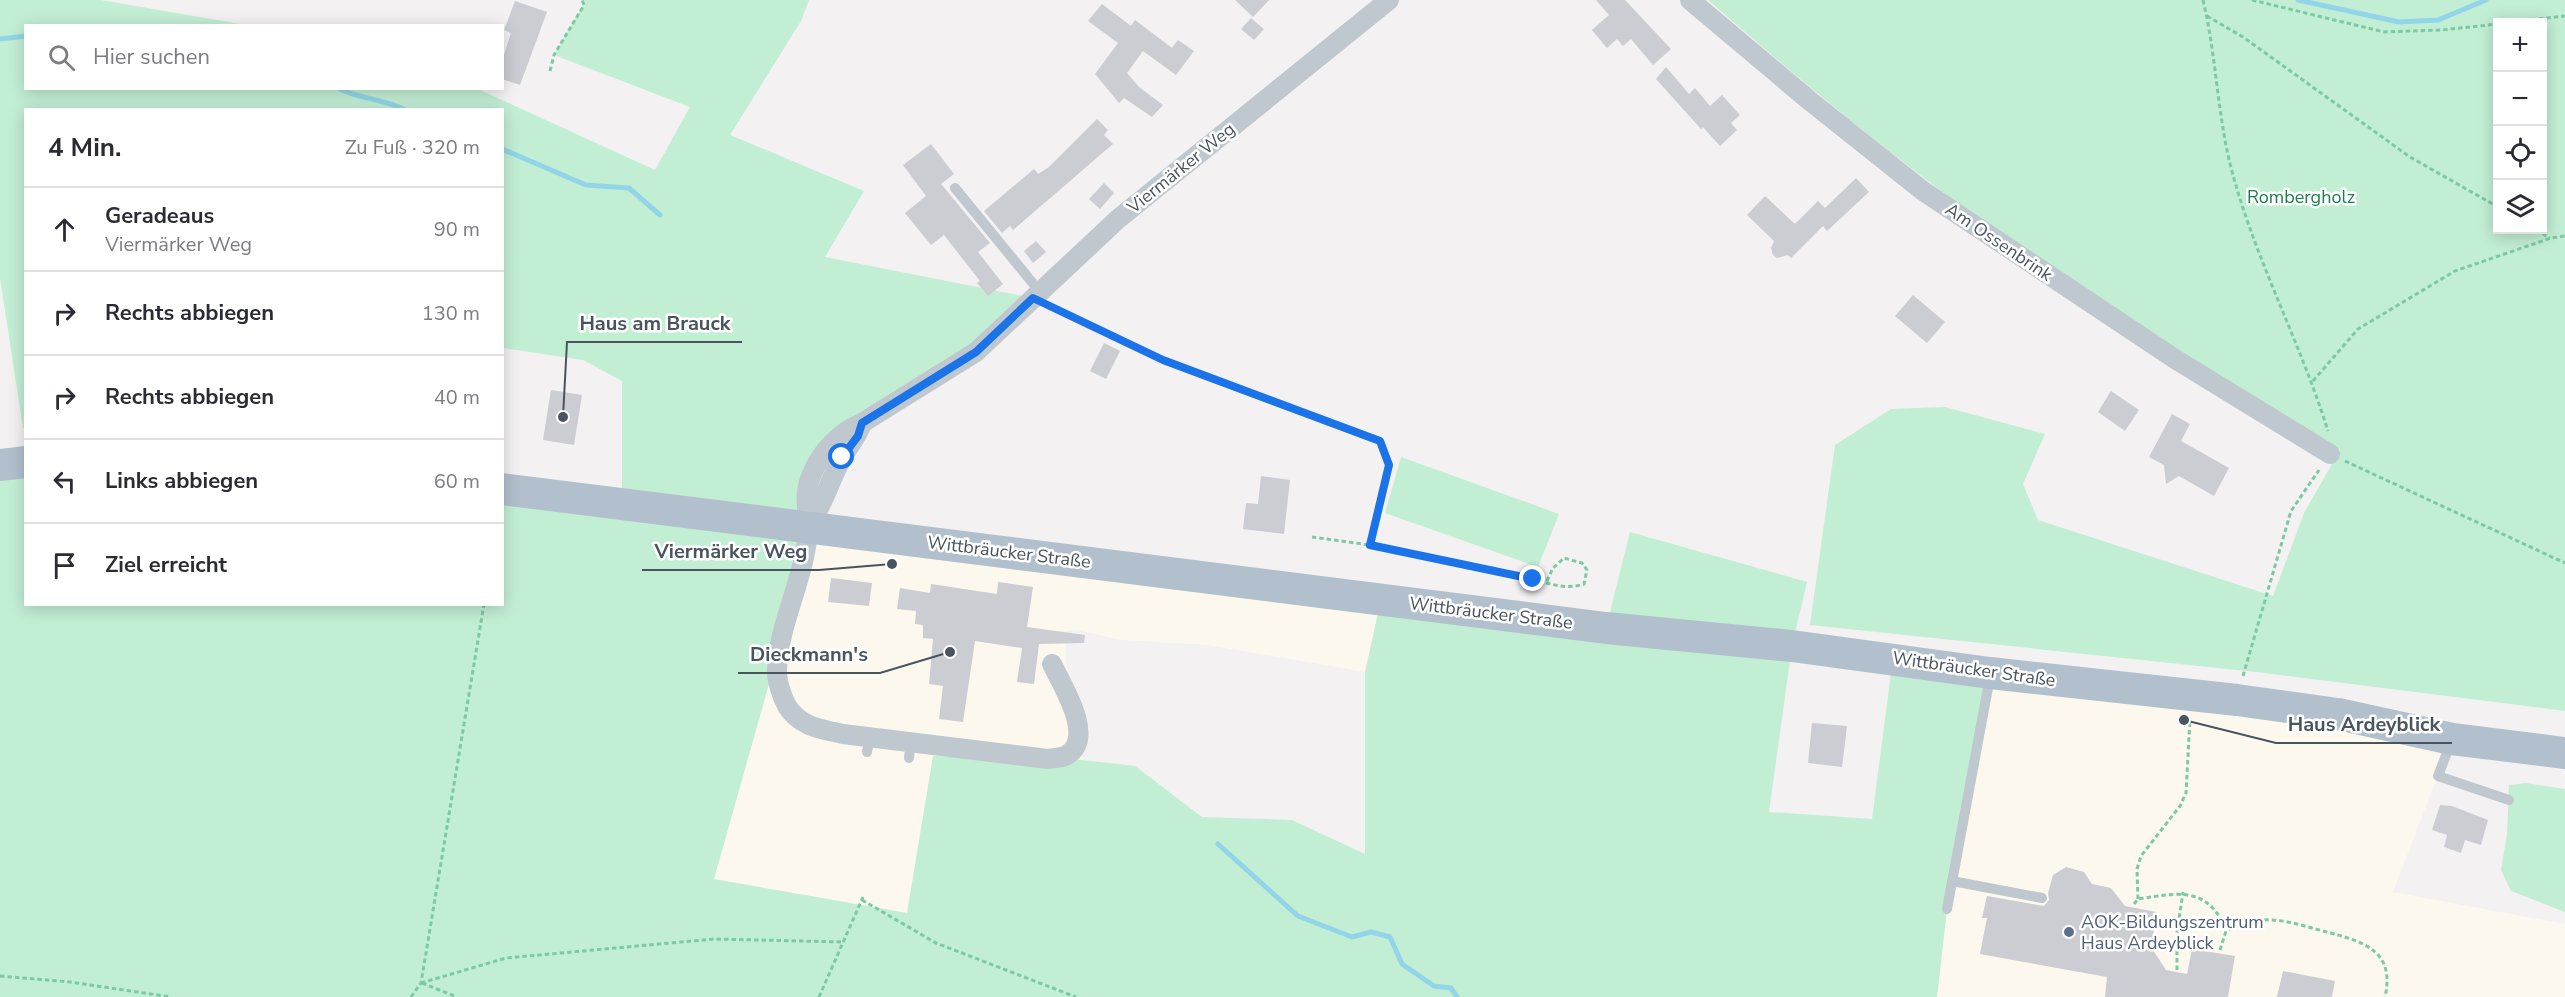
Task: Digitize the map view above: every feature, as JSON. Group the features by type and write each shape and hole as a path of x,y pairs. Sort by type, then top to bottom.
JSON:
{"main road":[{"path":"0,465 24,462"},
{"name":"Wittbräucker Straße","path":"504,489 1606,628 1839,651 1990,673 2236,700 2338,714 2465,741"},
{"path":"2465,741 2565,753"},
{"path":"2465,741 2565,769"}],"street":[{"name":"Viermärker Weg","path":"1052,664 1079,725 1076,744 1067,755 1048,759 910,750 869,744 801,722 787,706 781,693 777,674 780,645 797,586 808,527 806,490 813,471 832,443 848,428 862,423 976,352 1118,219 1389,0"},
{"name":"Am Ossenbrink","path":"1690,0 1810,101 1923,191 2175,359 2330,454"}],"lane":[{"path":"955,188 1037,295"},
{"path":"1947,909 1990,673"},
{"path":"2465,741 2438,776 2509,800"},
{"path":"1952,881 2042,898"}],"path":[{"path":"550,71 554,55 584,5 582,0"},
{"path":"2203,0 2223,130 2233,177 2249,226 2313,381 2330,436 2330,454 2291,510 2236,700"},
{"path":"2252,0 2384,32 2442,30 2493,25"},
{"path":"2207,16 2243,37 2410,158 2493,204"},
{"path":"2546,18 2565,16"},
{"path":"2544,234 2551,238"},
{"path":"2313,381 2358,329 2455,271 2551,238 2565,236"},
{"path":"1037,295 1163,360 1380,441 1389,465 1370,545"},
{"path":"2330,454 2565,563"},
{"path":"1312,537 1370,545 1546,583 1575,587 1584,584 1587,570 1582,562 1564,558 1553,568 1546,583"},
{"path":"411,997 421,983 484,606"},
{"path":"2138,899 2137,869 2140,856 2180,806 2186,793 2192,695"},
{"path":"2177,970 2177,933 2183,892"},
{"path":"2134,903 2138,899 2183,892 2209,905 2221,916 2226,931 2220,950"},
{"path":"819,997 863,899 936,943 1076,997"},
{"path":"2226,931 2244,921 2276,919 2362,942 2372,948 2386,968 2389,982 2385,997"},
{"path":"421,983 518,957 714,939 844,942"},
{"path":"0,976 70,982 171,997"},
{"path":"421,983 457,997"}],"shaded area":[{"path":"808,527 1381,600 1365,672 1208,645 1120,640 1076,630 1066,631 1066,664 1084,712 1082,760 933,756 908,913 713,879 780,645"},
{"path":"1990,673 2452,739 2393,892 2565,924 2565,997 1937,997 1947,909"}],"green space":[{"path":"0,0 101,0 240,24 24,24 24,90 480,90 655,170 690,107 554,55 583,5 582,0 809,0 801,21 730,135 864,191 825,257 1033,298 813,471 780,645 714,879 907,913 933,756 1082,760 1135,766 1202,817 1292,820 1365,854 1365,672 1381,600 1606,628 1630,532 1807,582 1792,646 1769,812 1872,819 1893,658 1990,673 1947,909 1937,997 0,997 0,465 24,462 24,606 504,606 504,489 622,504 622,381 583,360 504,348 504,108 24,108 24,428 0,278"},
{"name":"Rombergholz","path":"1708,0 2565,0 2565,711 2256,672 1810,625 1835,445 1891,409 1945,407 2045,434 2023,484 2038,520 2273,596 2304,513 2340,450 2157,339 2023,251 1945,194 1808,85"},
{"path":"1401,457 1559,514 1538,567 1385,513"},
{"path":"2526,783 2565,789 2565,912 2511,891 2501,870 2507,834 2509,785"}],"building":[{"path":"1235,0 1269,0 1253,17"},
{"path":"1596,0 1625,0 1671,49 1653,65 1631,39 1623,46 1617,39 1607,48 1592,30 1609,15"},
{"path":"515,1 547,12 520,85 504,80 504,55 511,33 504,30"},
{"path":"1102,4 1131,26 1135,20 1172,48 1178,40 1194,51 1176,75 1143,51 1127,73 1139,87 1163,105 1152,117 1124,98 1119,103 1095,74 1118,43 1088,21"},
{"path":"1251,18 1264,29 1254,40 1241,29"},
{"path":"1666,67 1689,94 1695,88 1710,106 1722,95 1740,115 1731,123 1737,130 1720,146 1703,127 1701,129 1656,79"},
{"path":"1097,119 1108,130 1104,135 1113,144 1013,230 1010,226 1002,233 984,211 1034,169 1038,174 1049,167"},
{"path":"931,144 954,174 941,184 990,243 978,252 1003,284 988,296 977,283 980,281 944,235 931,245 905,213 926,196 903,165"},
{"path":"1856,178 1869,192 1827,231 1823,226 1791,258 1788,255 1777,258 1773,255 1771,248 1774,241 1747,215 1765,196 1795,224 1818,201 1825,208"},
{"path":"1104,183 1114,193 1100,209 1089,199"},
{"path":"1036,241 1046,252 1033,263 1024,251"},
{"path":"1913,295 1945,322 1927,343 1895,316"},
{"path":"1104,343 1120,351 1106,379 1090,371"},
{"path":"551,390 582,395 574,445 543,440"},
{"path":"2111,391 2139,410 2125,431 2098,412"},
{"path":"2172,414 2190,424 2181,441 2229,468 2214,496 2179,476 2166,484 2164,465 2149,457"},
{"path":"1261,476 1290,480 1284,534 1243,529 1246,503 1258,504"},
{"path":"831,578 872,583 869,606 828,602"},
{"path":"998,582 1033,587 1027,627 1085,635 1084,643 1039,644 1034,684 1017,682 1022,648 975,641 963,722 939,719 943,686 929,684 933,639 923,638 923,625 915,624 916,611 897,609 900,588 930,593 931,584 997,594"},
{"path":"1812,723 1847,726 1842,767 1808,763"},
{"path":"2440,805 2452,806 2488,820 2481,845 2465,840 2461,853 2444,847 2447,835 2432,830"},
{"name":"AOK-Bildungszentrum Haus Ardeyblick","path":"2066,867 2084,872 2092,884 2111,888 2125,906 2157,912 2151,947 2166,970 2187,974 2192,949 2235,956 2228,997 2105,997 2107,977 1980,954 1987,918 1982,918 1987,896 2044,906 2049,900 2048,893 2053,875"},
{"path":"2283,971 2335,981 2332,997 2277,997"}],"waterway":[{"path":"2298,0 2399,22 2438,20 2486,0"},
{"path":"0,39 24,36"},
{"path":"342,90 401,108"},
{"path":"504,150 586,185 629,188 660,215"},
{"path":"1218,844 1298,916 1352,937 1371,932 1390,937 1402,964 1434,986 1451,988 1457,997"}],"place":[{"name":"Haus am Brauck","path":"563,417"},
{"name":"Viermärker Weg","path":"892,564"},
{"name":"Dieckmann's","path":"950,652"},
{"name":"Haus Ardeyblick","path":"2184,720"},
{"name":"AOK-Bildungszentrum Haus Ardeyblick","path":"2069,932"}],"route":[{"path":"842,457 858,436 862,423 976,352 1033,298 1080,318 1163,360 1380,441 1389,465 1370,545 1533,579"}]}
